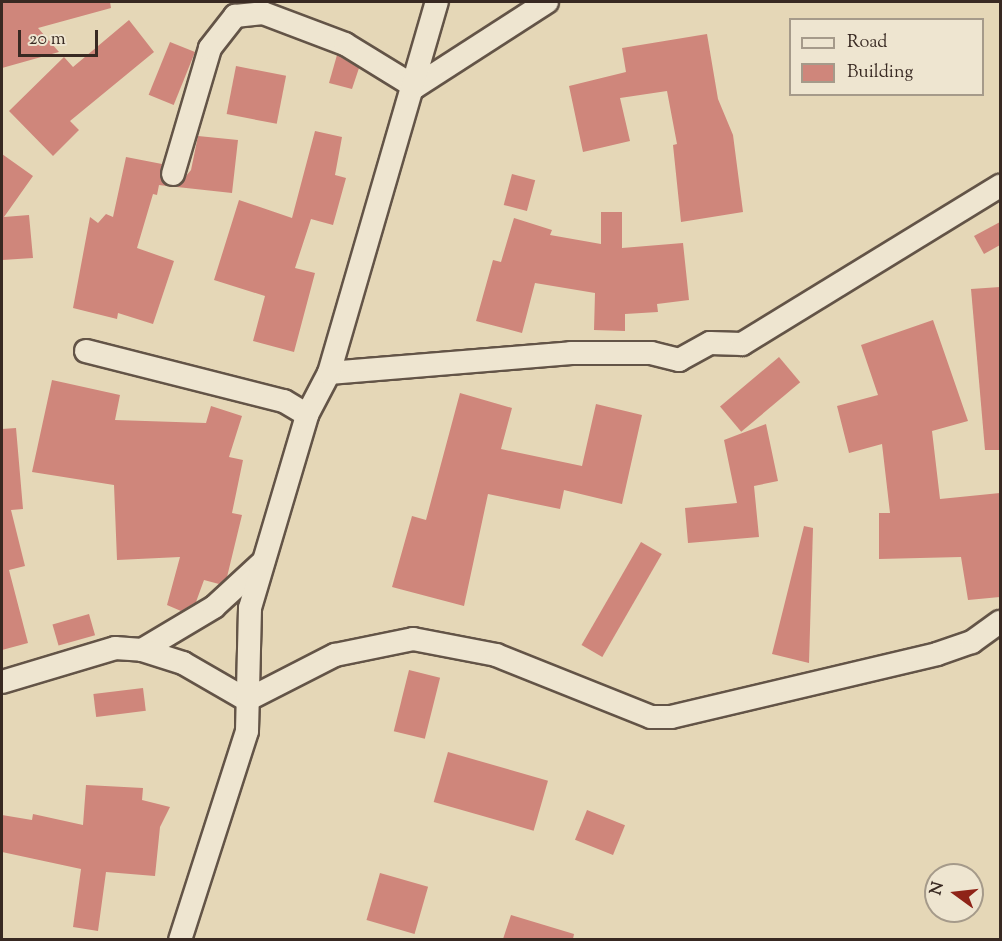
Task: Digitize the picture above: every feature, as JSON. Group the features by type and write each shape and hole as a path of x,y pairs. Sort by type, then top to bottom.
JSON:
{"street":[{"path":"180,939 247,730 250,608 307,415 329,373 415,87 437,2"},
{"path":"415,87 547,2"},
{"path":"173,174 210,48 235,16 263,13 345,44 415,87"},
{"path":"329,373 571,353 651,353 680,360 710,343 742,344 1000,186"},
{"path":"86,351 284,401 307,415"},
{"path":"142,650 214,608 264,561"},
{"path":"247,700 335,656 413,639 496,655 572,689 651,717 671,717 938,654 972,642 1000,622"},
{"path":"2,682 115,648 142,650 183,663 247,700"}],"building":[{"path":"2,2 110,2 111,8 38,28 59,52 2,68"},
{"path":"129,20 154,52 70,121 79,130 53,156 9,111 64,57 73,67"},
{"path":"707,34 718,99 733,135 743,212 681,222 673,145 677,144 667,91 620,98 630,141 583,152 569,86 626,72 622,48"},
{"path":"170,42 195,52 174,105 149,95"},
{"path":"337,55 359,68 352,89 329,83"},
{"path":"236,66 286,76 277,124 227,114"},
{"path":"315,131 342,137 335,175 346,178 333,225 311,219 295,268 315,273 294,352 253,341 265,296 214,280 239,200 292,218"},
{"path":"198,136 238,140 232,193 177,187 191,170"},
{"path":"2,154 33,176 4,217 29,215 33,258 2,260"},
{"path":"126,157 162,164 160,177 167,186 159,185 157,195 153,194 137,248 174,261 153,324 118,313 117,319 73,308 90,217 98,223 106,214 113,217"},
{"path":"512,174 535,180 527,211 504,205"},
{"path":"601,212 622,212 622,248 683,243 689,300 657,304 658,312 625,314 625,331 594,330 595,293 535,283 522,333 476,321 493,260 501,262 514,218 552,230 550,235 601,244"},
{"path":"1000,222 1000,245 984,254 974,236"},
{"path":"1000,287 1000,450 985,450 971,289"},
{"path":"933,320 968,421 932,431 940,499 1000,493 1000,597 968,600 961,557 879,559 879,513 890,513 882,444 849,453 837,406 878,395 861,345"},
{"path":"779,357 800,382 741,432 720,406"},
{"path":"52,380 120,395 115,420 206,423 211,406 242,416 229,457 243,460 232,513 242,515 227,577 219,584 204,580 196,602 181,611 167,605 180,557 117,560 114,485 32,472"},
{"path":"460,393 512,408 501,449 582,466 596,404 642,415 622,504 564,490 560,509 488,494 464,606 392,587 412,516 426,520"},
{"path":"766,424 778,481 754,486 759,537 688,543 685,508 737,503 724,440"},
{"path":"16,428 23,509 11,510 25,566 9,570 28,643 2,650 2,429"},
{"path":"804,526 813,528 809,663 772,654"},
{"path":"641,542 662,554 602,657 582,645"},
{"path":"89,614 95,635 59,646 52,624"},
{"path":"409,670 440,678 425,739 394,731"},
{"path":"143,688 146,711 96,717 93,694"},
{"path":"448,752 548,781 534,831 434,802"},
{"path":"86,785 143,788 142,800 170,807 160,827 155,876 106,872 98,931 73,927 81,869 2,852 2,815 32,820 33,814 83,825"},
{"path":"587,810 625,825 613,855 575,840"},
{"path":"380,873 428,887 415,934 366,920"},
{"path":"511,915 574,934 573,939 503,939"}]}
